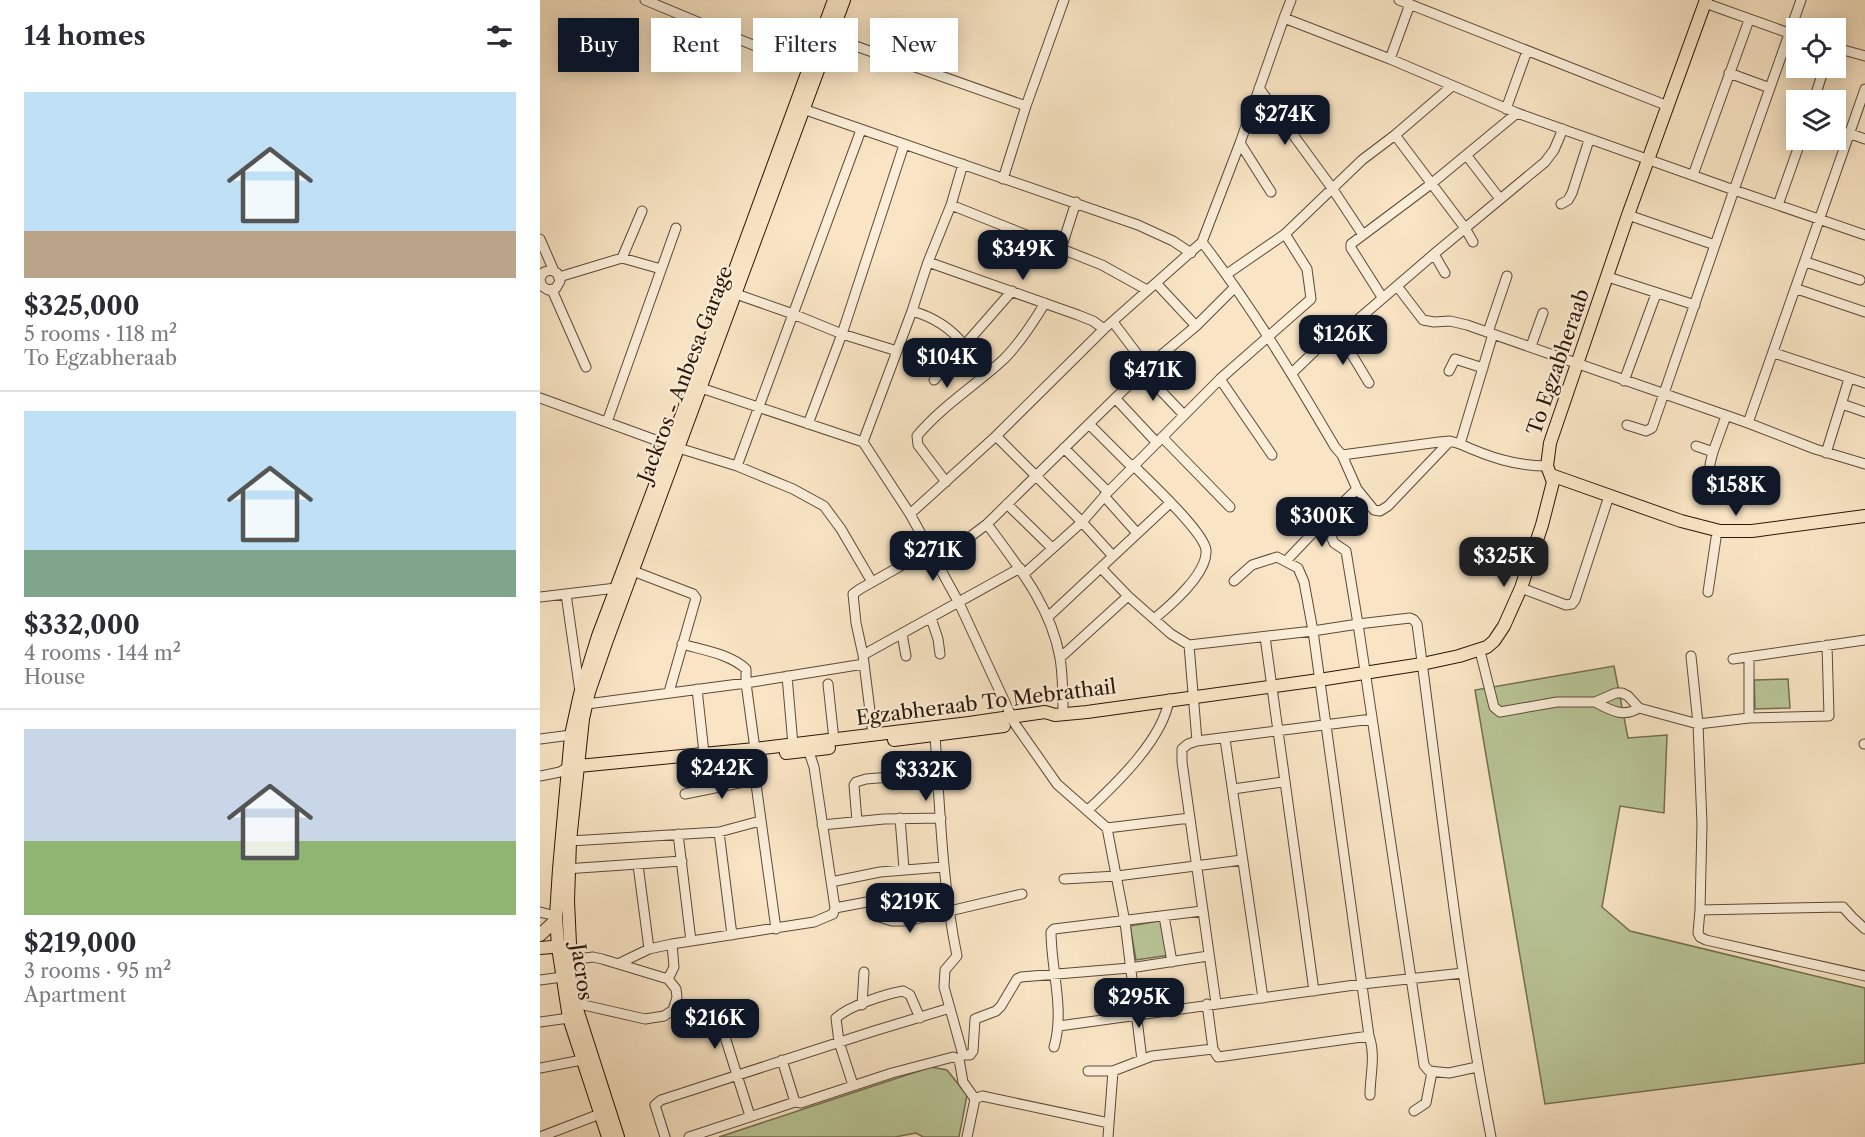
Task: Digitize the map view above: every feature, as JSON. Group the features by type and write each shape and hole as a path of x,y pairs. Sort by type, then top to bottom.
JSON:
{"main road":[{"path":"829,18 834,0"},
{"name":"Jackros - Anbesa Garage","path":"834,18 844,0"},
{"name":"To Egzabheraab","path":"1480,651 1499,635 1521,588 1542,525 1550,474 1550,443 1647,160 1705,2"},
{"path":"583,699 616,588 675,446 766,196 807,72"},
{"name":"Jackros - Anbesa Garage","path":"570,771 583,699 595,675 633,571 675,446 701,388 736,294 766,196 803,109 814,72"},
{"path":"1550,474 1651,519 1716,538 1734,539 1825,525 1865,516"},
{"path":"1608,499 1720,531 1865,523"},
{"path":"1422,663 1480,651"},
{"name":"Egzabheraab To Mebrathail","path":"570,771 704,753 753,752 873,735 1046,719 1059,715 1271,687 1422,663"},
{"name":"Jacros","path":"583,699 571,735 570,841 563,869 562,977 569,1018 608,1137"},
{"path":"570,771 986,730 1013,721"},
{"name":"Jacros","path":"570,771 563,869 556,918 570,960 575,1003 618,1137"},
{"path":"540,935 556,918"},
{"path":"540,948 564,946"}],"street":[{"path":"645,0 753,45"},
{"path":"1003,179 1064,0"},
{"path":"910,514 996,436 1104,329 1202,242 1240,144 1291,0"},
{"path":"1399,0 1668,106"},
{"path":"1797,18 1801,0"},
{"path":"1705,2 1786,33"},
{"path":"1390,59 1410,4"},
{"path":"1284,18 1390,59 1506,109 1865,235"},
{"path":"1693,175 1749,20"},
{"path":"858,47 1026,106"},
{"path":"1506,109 1527,51"},
{"path":"1627,426 1649,431 1652,428 1734,189 1770,88 1786,51"},
{"path":"1846,51 1865,56"},
{"path":"1729,72 1770,88"},
{"path":"1227,274 1285,234 1362,160 1452,86"},
{"path":"1259,88 1332,188 1363,235"},
{"path":"1748,423 1865,89"},
{"path":"803,109 1076,202 1158,233 1191,253"},
{"path":"1382,297 1351,248 1351,244 1467,156 1517,113"},
{"path":"1292,373 1322,344 1340,335 1382,297 1500,199 1524,182 1554,150 1563,129"},
{"path":"737,466 861,130"},
{"path":"1848,133 1865,139"},
{"path":"1395,135 1473,242"},
{"path":"1561,204 1568,200 1572,193 1589,140"},
{"path":"1240,144 1271,192"},
{"path":"808,424 842,334 904,145"},
{"path":"1778,205 1797,150"},
{"path":"1467,156 1500,199"},
{"path":"863,442 951,205 963,164"},
{"path":"1061,249 1076,202"},
{"path":"951,205 1102,266 1147,290"},
{"path":"622,258 642,211"},
{"path":"1628,215 1715,245"},
{"path":"607,422 676,228"},
{"path":"566,594 583,699 669,693 746,683 864,659 902,634 1022,571 1053,548 1082,522 1183,414 1311,299 1308,269 1285,234"},
{"path":"540,239 557,274 559,285 552,290"},
{"path":"1202,242 1227,274 1292,373 1335,447 1342,455 1357,489 1374,510 1380,511 1455,443 1483,368 1507,276"},
{"path":"1434,254 1445,273"},
{"path":"552,290 545,288 540,279 544,272 557,274 622,258 661,269"},
{"path":"928,262 1093,321 1104,329"},
{"path":"1806,262 1860,280"},
{"path":"1608,277 1695,305"},
{"path":"1156,283 1196,326"},
{"path":"1398,286 1423,320 1450,321 1531,346 1624,381 1748,423 1786,439 1865,464"},
{"path":"938,562 987,524 1145,369 1196,326 1235,287"},
{"path":"1797,288 1865,312"},
{"path":"552,290 586,367"},
{"path":"934,380 1011,291"},
{"path":"736,294 842,334 897,351"},
{"path":"1624,381 1656,294"},
{"path":"946,482 918,446 917,436 950,404 1004,359 1024,337 1045,303"},
{"path":"912,311 926,315 954,332 964,345"},
{"path":"1531,346 1543,313"},
{"path":"1113,322 1145,369 1183,414"},
{"path":"1340,335 1369,383"},
{"path":"1774,352 1865,383"},
{"path":"1449,371 1455,359 1483,368"},
{"path":"1220,379 1272,455"},
{"path":"1826,453 1849,379"},
{"path":"701,388 863,442 938,562 1013,721 1057,784 1107,828 1125,922 1142,1060"},
{"path":"540,398 737,466 793,489 824,506 841,529 872,582"},
{"path":"1116,399 1230,507"},
{"path":"1842,404 1865,412"},
{"path":"1710,464 1726,416"},
{"path":"1089,424 1128,463 1134,466 1203,541 1206,550 1205,560 1185,591 1154,619"},
{"path":"996,436 1112,555"},
{"path":"1342,455 1455,443 1502,461 1550,474"},
{"path":"1696,446 1713,452"},
{"path":"1064,448 1106,494 1137,533"},
{"path":"1286,561 1357,489"},
{"path":"1521,588 1566,605 1572,604 1608,499"},
{"path":"1048,616 1170,503"},
{"path":"1007,504 1053,548"},
{"path":"1327,518 1328,529 1334,543 1346,551 1424,1065 1432,1072 1449,1072 1477,1067"},
{"path":"987,524 1022,571 1048,616 1060,658 1059,715"},
{"path":"1708,592 1716,538"},
{"path":"873,735 853,594 929,550"},
{"path":"1234,581 1252,565 1277,557 1298,568 1304,582 1313,631 1369,1036 1374,1053 1370,1095"},
{"path":"1101,568 1128,596 1171,634 1190,645 1410,618 1417,624 1463,973 1477,1067 1491,1137"},
{"path":"633,571 693,594 695,601 669,693"},
{"path":"540,597 616,588"},
{"path":"1060,658 1128,596"},
{"path":"931,618 940,654"},
{"path":"902,634 906,656"},
{"path":"1265,637 1283,782 1314,991"},
{"path":"1733,659 1865,640"},
{"path":"682,644 729,658 746,669 754,780 776,929"},
{"path":"1190,645 1197,741"},
{"path":"1480,651 1494,707 1500,712 1557,702 1595,702 1616,693 1622,693 1639,708 1698,724 1749,718 1829,716 1827,645"},
{"path":"1691,656 1698,724 1702,824 1698,933 1700,937 1865,976"},
{"path":"1749,657 1749,718"},
{"path":"787,676 793,745"},
{"path":"828,684 834,740"},
{"path":"697,688 704,753"},
{"path":"1092,814 1133,765 1168,710 1169,699"},
{"path":"1595,702 1620,713 1629,713 1639,708"},
{"path":"1369,1036 1222,1057 1216,1055 1213,1049 1208,956 1181,755 1184,746 1197,741 1372,719"},
{"path":"540,739 571,735"},
{"path":"935,735 943,867 948,911 957,956 945,970 944,987 961,1057 963,1082 975,1099 967,1137"},
{"path":"1225,739 1263,998"},
{"path":"620,963 649,949 814,922 832,914 835,908 814,767 807,746"},
{"name":"Egzabheraab To Mebrathail","path":"540,776 570,771"},
{"path":"857,821 854,785 856,782 872,778 938,773"},
{"path":"685,794 754,780"},
{"path":"1233,789 1283,782"},
{"path":"822,825 900,818 941,818"},
{"path":"900,818 904,869"},
{"path":"1107,828 1190,818"},
{"path":"570,841 719,832 760,821"},
{"path":"719,832 732,935"},
{"path":"678,834 692,941"},
{"path":"1064,879 1117,876 1242,860"},
{"path":"563,869 682,861"},
{"path":"638,865 649,949"},
{"path":"831,882 880,872 943,867"},
{"path":"835,908 867,902 871,903 873,915 899,921 1022,894"},
{"path":"1700,910 1843,907 1865,929"},
{"path":"540,912 556,918"},
{"path":"1054,1047 1059,1026 1051,932 1054,929 1202,912"},
{"path":"1164,916 1172,962"},
{"path":"668,979 674,967 672,944"},
{"path":"689,1137 750,1116 795,1102 801,1103 926,1063 970,1055 973,1051 975,1019 996,1011 1017,979 1021,977 1130,968 1208,956"},
{"path":"570,960 593,957 620,963 668,979 676,989 676,1004 673,1010 664,1016 638,1018 575,1003"},
{"path":"862,1005 864,972"},
{"path":"1059,1026 1362,984 1463,973"},
{"path":"540,980 562,977"},
{"path":"853,1085 839,1042 836,1018 843,1012 896,992 907,992 914,1000 920,1018"},
{"path":"665,1137 656,1102 950,1008"},
{"path":"540,1022 569,1018"},
{"path":"719,1018 750,1116"},
{"path":"1088,1071 1113,1071 1152,1056 1213,1049"},
{"path":"540,1068 582,1060"},
{"path":"782,1060 795,1102"},
{"path":"1108,1137 1113,1071"},
{"path":"1414,1111 1426,1102 1432,1072"},
{"path":"975,1099 982,1096 1109,1123"},
{"path":"540,1137 600,1114"}],"green space":[{"path":"1614,666 1628,738 1667,735 1664,813 1620,806 1602,907 1630,931 1865,988 1865,1063 1545,1104 1475,690"},
{"path":"1788,679 1790,708 1755,709 1754,680"},
{"path":"1164,920 1170,955 1136,960 1130,926"},
{"path":"931,1067 947,1070 967,1095 959,1137 923,1137 916,1133 895,1137 719,1137"}]}
